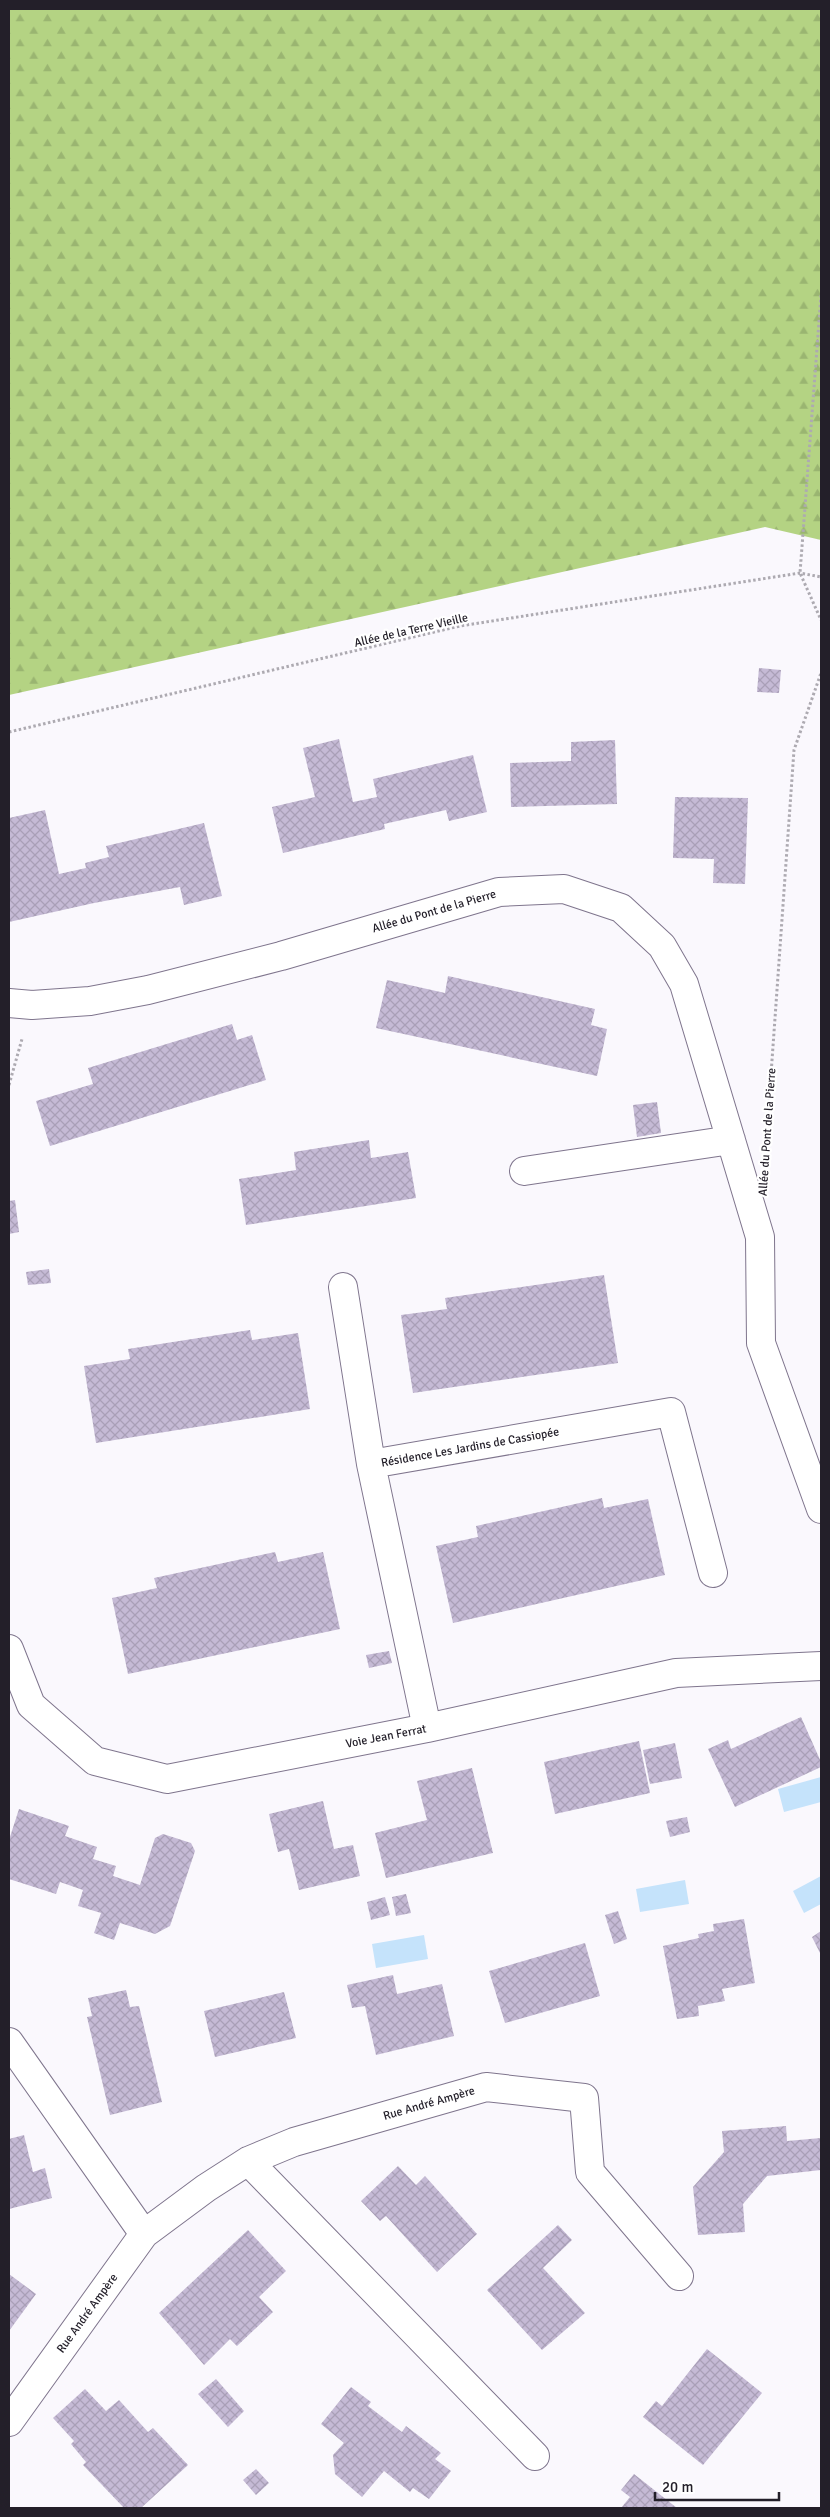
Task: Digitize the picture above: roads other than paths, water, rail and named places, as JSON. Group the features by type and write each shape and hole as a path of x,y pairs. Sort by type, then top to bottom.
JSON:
{"street":[{"name":"Allée du Pont de la Pierre","path":"20,1004 90,1001 148,990 282,956 499,892 564,889 621,908 662,946 684,984 760,1237 761,1343 821,1509"},
{"path":"524,1171 731,1140"},
{"path":"343,1287 371,1464"},
{"name":"Résidence Les Jardins de Cassiopée","path":"427,1728 371,1464 671,1412 713,1573"},
{"name":"Voie Jean Ferrat","path":"9,1649 31,1705 95,1762 167,1779 427,1728 676,1673 821,1666"},
{"path":"9,2042 144,2234"},
{"name":"Rue André Ampère","path":"9,2422 144,2234 206,2188 248,2161 294,2142 486,2087 584,2098 590,2172 679,2276"},
{"path":"248,2161 535,2456"}],"water":[{"path":"821,1777 821,1802 784,1812 778,1789"},
{"path":"821,1876 821,1904 804,1913 793,1891"},
{"path":"685,1880 689,1904 640,1912 636,1889"},
{"path":"424,1935 428,1959 376,1968 372,1944"}]}
